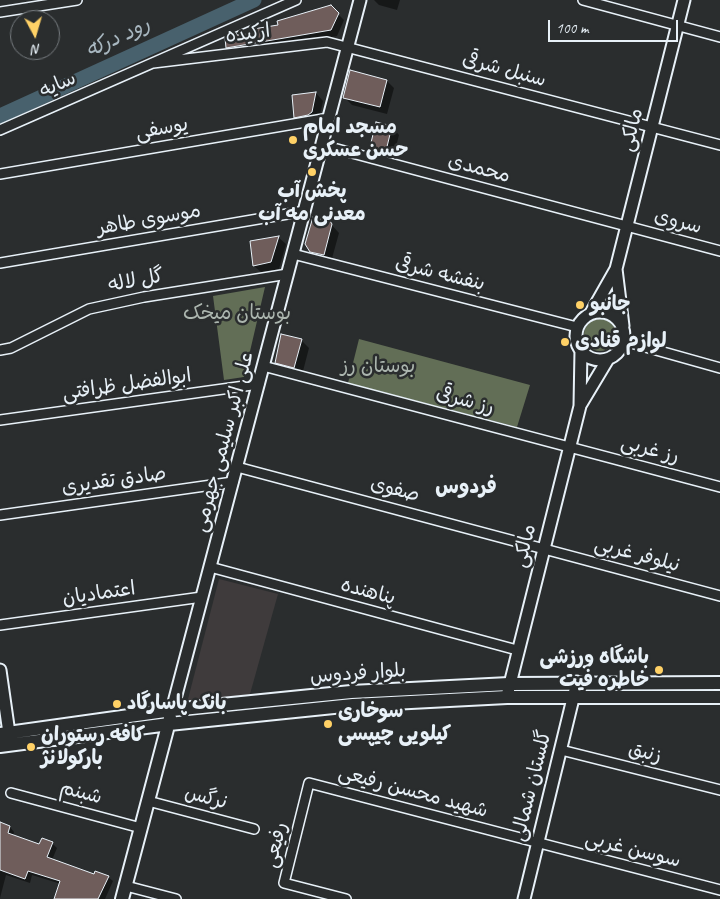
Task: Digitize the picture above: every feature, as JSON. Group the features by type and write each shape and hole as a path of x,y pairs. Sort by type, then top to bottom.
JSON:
{"main road":[{"name":"بلوار فردوس","path":"5,740 172,710 351,692 576,689 720,683"},
{"name":"بلوار فردوس","path":"576,689 720,697"},
{"name":"بلوار فردوس","path":"5,740 508,690"},
{"path":"122,899 172,710"}],"street":[{"path":"0,12 77,0"},
{"name":"سایه","path":"0,130 296,0"},
{"path":"583,0 720,37"},
{"name":"مالکی","path":"591,313 616,269 684,0"},
{"name":"علی اکبر سلیمی جهرمی","path":"172,710 348,46 357,3"},
{"name":"ارکیده","path":"153,63 327,42 348,46"},
{"name":"سنبل شرقی","path":"348,46 720,145"},
{"name":"یوسفی","path":"0,174 329,118"},
{"name":"محمدی","path":"322,145 626,226"},
{"name":"موسوی طاهر","path":"0,264 304,211"},
{"name":"سروی","path":"626,226 720,252"},
{"name":"بنفشه شرقی","path":"293,254 577,327"},
{"name":"مالکی","path":"616,269 623,326"},
{"name":"گل لاله","path":"0,350 12,348 88,309 144,297 288,274"},
{"path":"606,312 619,320 623,326 624,341 621,349 608,359 593,359 581,350 576,335 577,327 591,313 606,312"},
{"path":"624,341 720,368"},
{"name":"مالکی","path":"508,690 580,406 581,350"},
{"name":"مالکی","path":"580,406 608,359"},
{"name":"رز شرقی","path":"263,366 570,446"},
{"name":"ابوالفضل ظرافتی","path":"0,420 259,384"},
{"name":"رز غربی","path":"570,446 720,487"},
{"name":"صفوی","path":"237,467 544,547"},
{"name":"صادق تقدیری","path":"0,515 233,482"},
{"name":"نیلوفر غربی","path":"544,547 720,596"},
{"name":"پناهنده","path":"210,568 518,650"},
{"name":"اعتمادیان","path":"0,625 202,597"},
{"path":"0,670 5,740"},
{"name":"گلستان شمالی","path":"524,899 576,689"},
{"name":"زنبق","path":"561,750 720,790"},
{"name":"شهید محسن رفیعی","path":"309,783 537,844"},
{"name":"رفیعی","path":"309,783 284,883 346,899"},
{"name":"شبنم","path":"11,793 141,828"},
{"name":"نرگس","path":"148,801 254,829"},
{"name":"سوسن غربی","path":"537,844 720,890"},
{"path":"126,886 176,899"}],"shaded area":[{"path":"219,579 278,594 250,694 187,703"}],"green space":[{"name":"بوستان میخک","path":"265,287 244,377 224,380 213,296"},
{"path":"600,319 612,323 616,335 612,347 600,351 588,347 584,335 588,323"},
{"name":"بوستان رز","path":"359,339 530,385 517,427 348,383"}],"building":[{"path":"331,5 339,13 331,30 226,48 225,38 236,33 237,35 250,34 253,29 278,25 277,21"},
{"path":"350,70 387,80 380,107 343,98"},
{"path":"316,92 312,112 308,115 294,118 292,95"},
{"path":"376,122 392,126 385,155 369,151"},
{"path":"313,217 330,221 332,224 324,255 310,252 305,244"},
{"path":"279,236 271,262 253,266 250,241"},
{"path":"281,334 302,339 294,368 275,363"},
{"path":"0,822 10,826 8,833 39,844 42,838 53,842 47,857 94,874 95,871 109,876 98,899 54,899 60,881 28,871 25,879 0,870"}],"waterway":[{"name":"رود درکه","path":"0,116 254,0"}],"place":[{"name":"مسجد امام حسن عسکری","path":"293,140"},
{"name":"پخش آب معدنی مه آب","path":"312,172"},
{"name":"جانبو","path":"580,305"},
{"name":"لوازم قنادی","path":"565,342"},
{"name":"باشگاه ورزشی خاطره فیت","path":"659,670"},
{"name":"بانک پاسارگاد","path":"117,704"},
{"name":"سوخاری كيلويی چيپسی","path":"328,724"},
{"name":"کافه رستوران بارکولانژ","path":"31,747"}],"district":[{"name":"فردوس","path":"466,487"}]}
